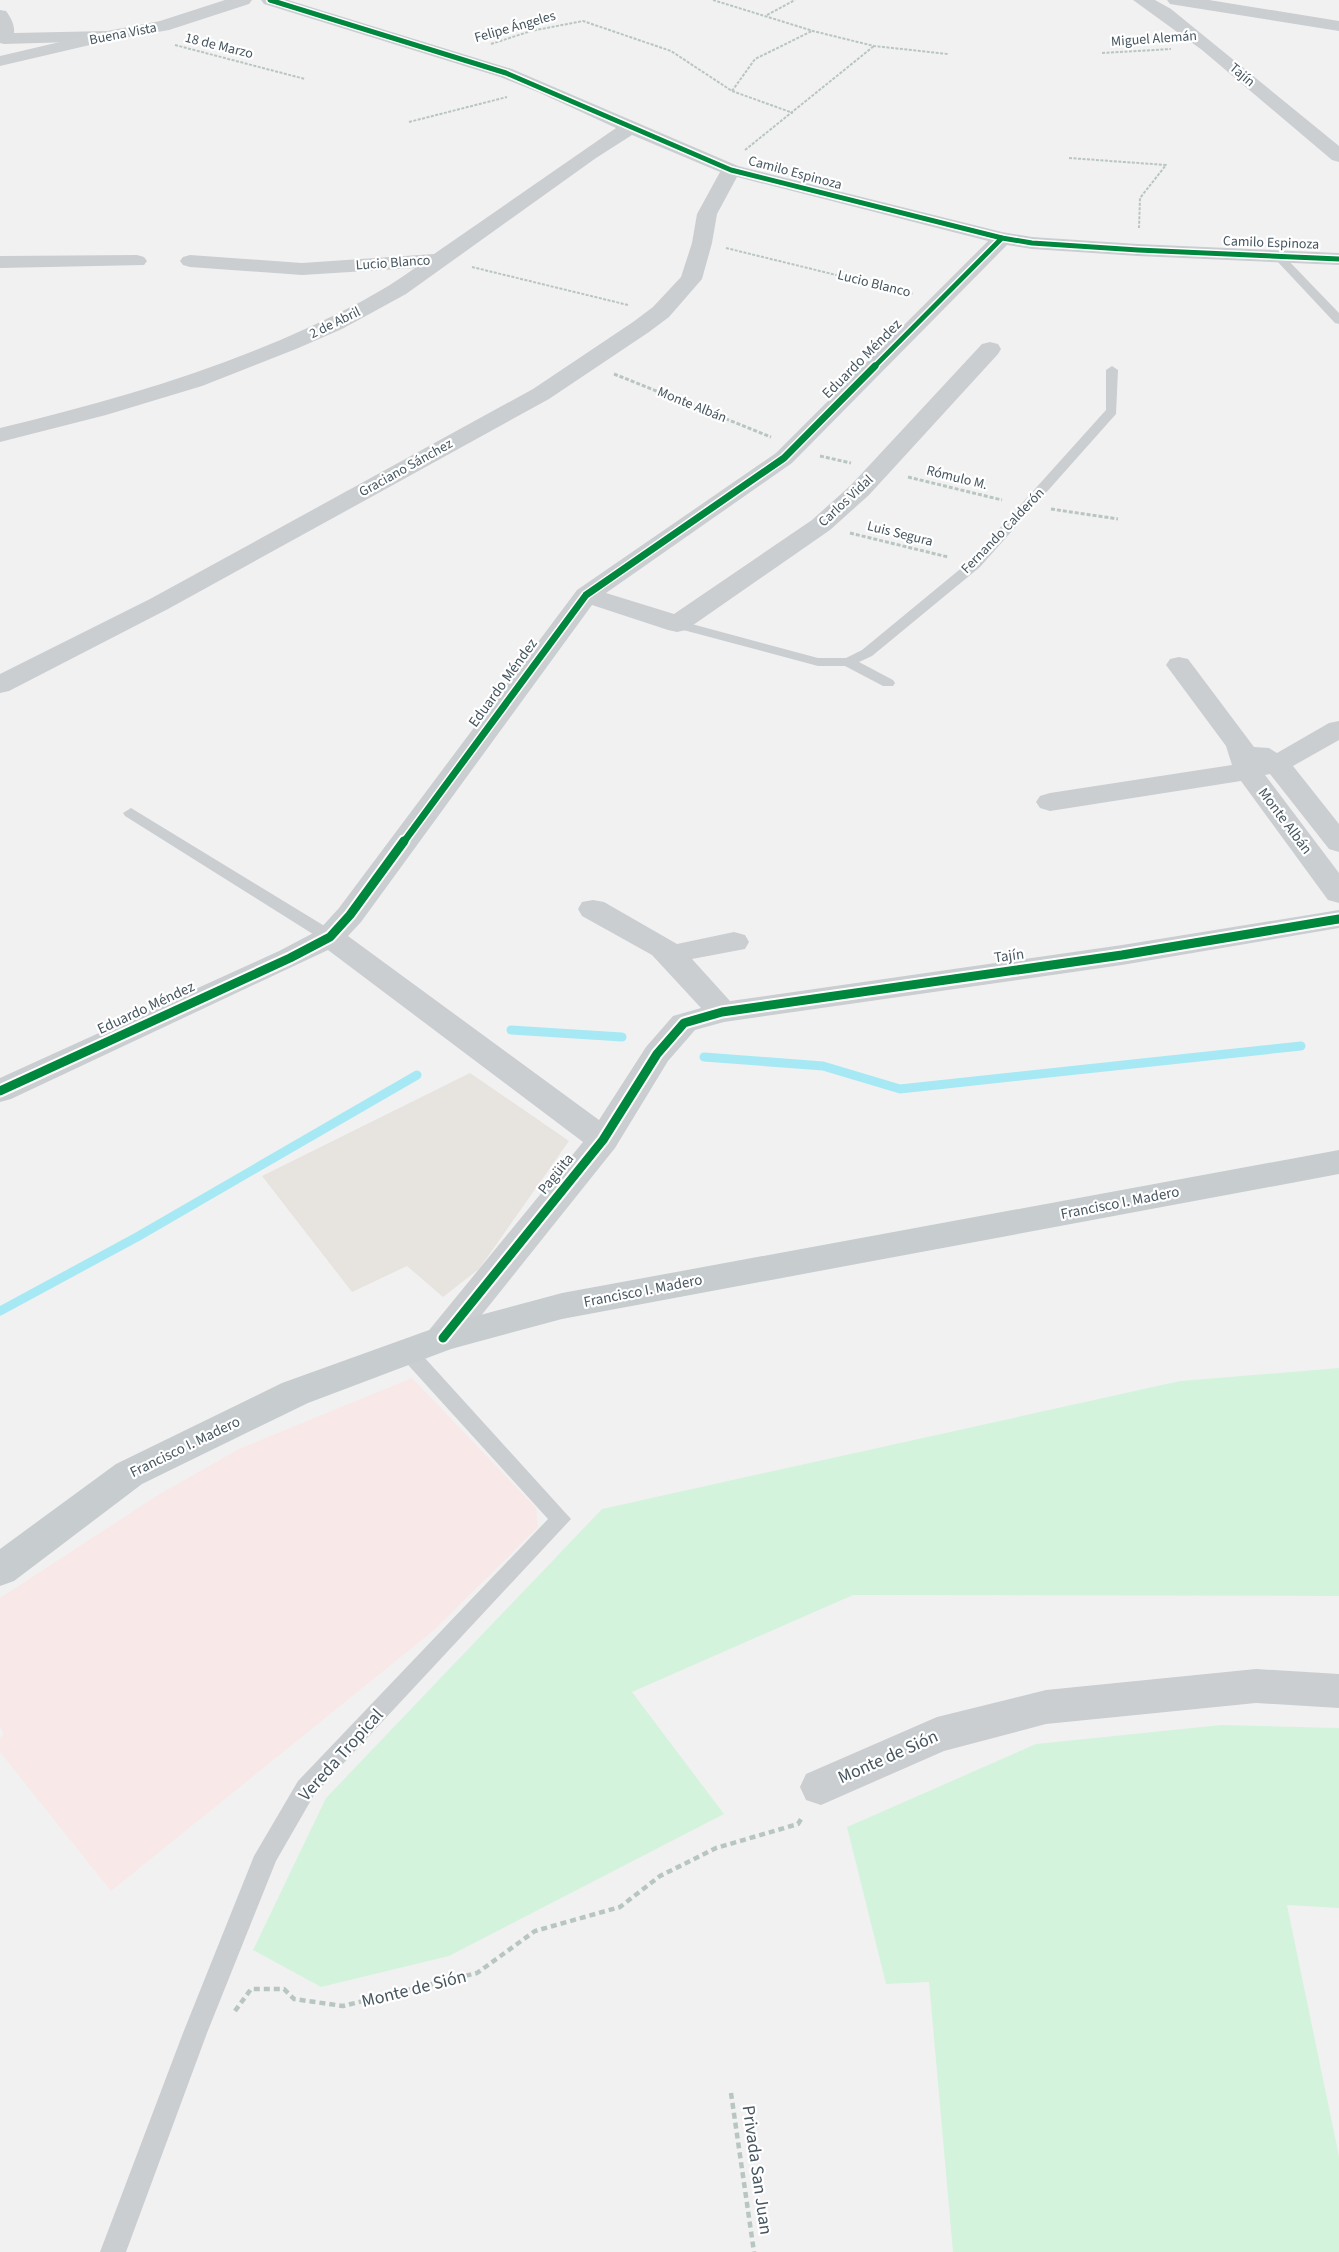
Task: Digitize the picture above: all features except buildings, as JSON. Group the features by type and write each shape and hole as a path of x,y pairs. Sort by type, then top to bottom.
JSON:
{"main road":[{"name":"Buena Vista","path":"0,61 107,36 162,26 243,0"},
{"name":"Tajín","path":"1142,0 1166,4 1208,46 1339,156"},
{"name":"Francisco I. Madero","path":"0,1570 129,1474 295,1393 443,1338 562,1306 1339,1162"}],"street":[{"name":"Camilo Espinoza","path":"270,0 545,88 631,128 727,168 1002,238 1032,243 1138,250 1339,259"},
{"path":"1166,4 1339,26"},
{"path":"0,15 6,27 4,39 107,36"},
{"name":"2 de Abril","path":"0,435 156,394 220,372 313,334 379,302 409,284 439,260 609,140 631,128"},
{"name":"Graciano Sánchez","path":"0,686 180,592 541,394 661,312 690,279 702,243 707,214 727,168"},
{"name":"Eduardo Méndez","path":"0,1091 290,958 330,937 350,915 586,595 794,448 1002,238"},
{"name":"Lucio Blanco","path":"190,261 302,269 439,260"},
{"path":"0,262 137,261"},
{"name":"Carlos Vidal","path":"676,624 821,525 879,470 990,349"},
{"name":"Fernando Calderón","path":"586,595 676,624"},
{"name":"Monte Albán","path":"1179,666 1339,894"},
{"path":"1277,764 1339,729"},
{"path":"1050,802 1244,758"},
{"name":"Monte Albán","path":"1244,758 1277,764 1335,838"},
{"path":"1297,837 1335,838"},
{"path":"593,909 663,948 722,1012"},
{"name":"Tajín","path":"684,1023 722,1012 1122,955 1339,919"},
{"path":"330,937 603,1140"},
{"path":"671,956 696,948 734,942"},
{"name":"Pagüita","path":"443,1338 603,1140 657,1054 684,1023"},
{"name":"Monte de Sión","path":"821,1786 937,1734 1046,1707 1256,1686 1339,1691"}],"lane":[{"path":"1280,258 1339,320"},
{"name":"Fernando Calderón","path":"676,624 818,662 848,662 867,653 975,564 1112,411 1112,369"},
{"name":"Fernando Calderón","path":"848,662 888,683"},
{"path":"131,813 330,937"},
{"name":"Vereda Tropical","path":"114,2252 195,2033 266,1856 306,1788 561,1519 407,1351"}],"path":[{"path":"713,0 813,31 874,46 948,54"},
{"path":"767,15 795,0"},
{"path":"793,112 732,90 755,59 813,31"},
{"path":"727,168 874,46"},
{"path":"409,122 545,88"},
{"path":"1068,159 1166,165 1140,198 1138,250"}],"shaded area":[{"path":"470,1073 569,1141 479,1269 443,1297 407,1266 352,1292 262,1176"},
{"path":"412,1378 536,1508 538,1527 434,1630 111,1891 0,1752 0,1738 4,1734 0,1727 0,1598 158,1495 239,1449"}],"green space":[{"path":"1339,1368 1339,1596 853,1595 632,1692 724,1814 449,1956 321,1987 253,1950 326,1798 602,1509 1180,1381"},
{"path":"1221,1725 1339,1728 1339,1908 1287,1905 1339,2156 1339,2252 953,2252 929,1982 886,1984 847,1827 1036,1744"}],"waterway":[{"path":"511,1030 622,1037"},
{"path":"704,1057 823,1066 900,1089 1301,1046"},
{"path":"0,1311 137,1237 417,1075"}],"cycle path":[{"path":"270,0 506,73 731,170 1002,238 1032,243 1138,250 1339,259"},
{"path":"0,1091 290,958 330,937 350,915 586,595 784,458 1002,238"},
{"path":"443,1338 603,1140 657,1054 684,1023 722,1012 1122,955 1339,919"}]}
